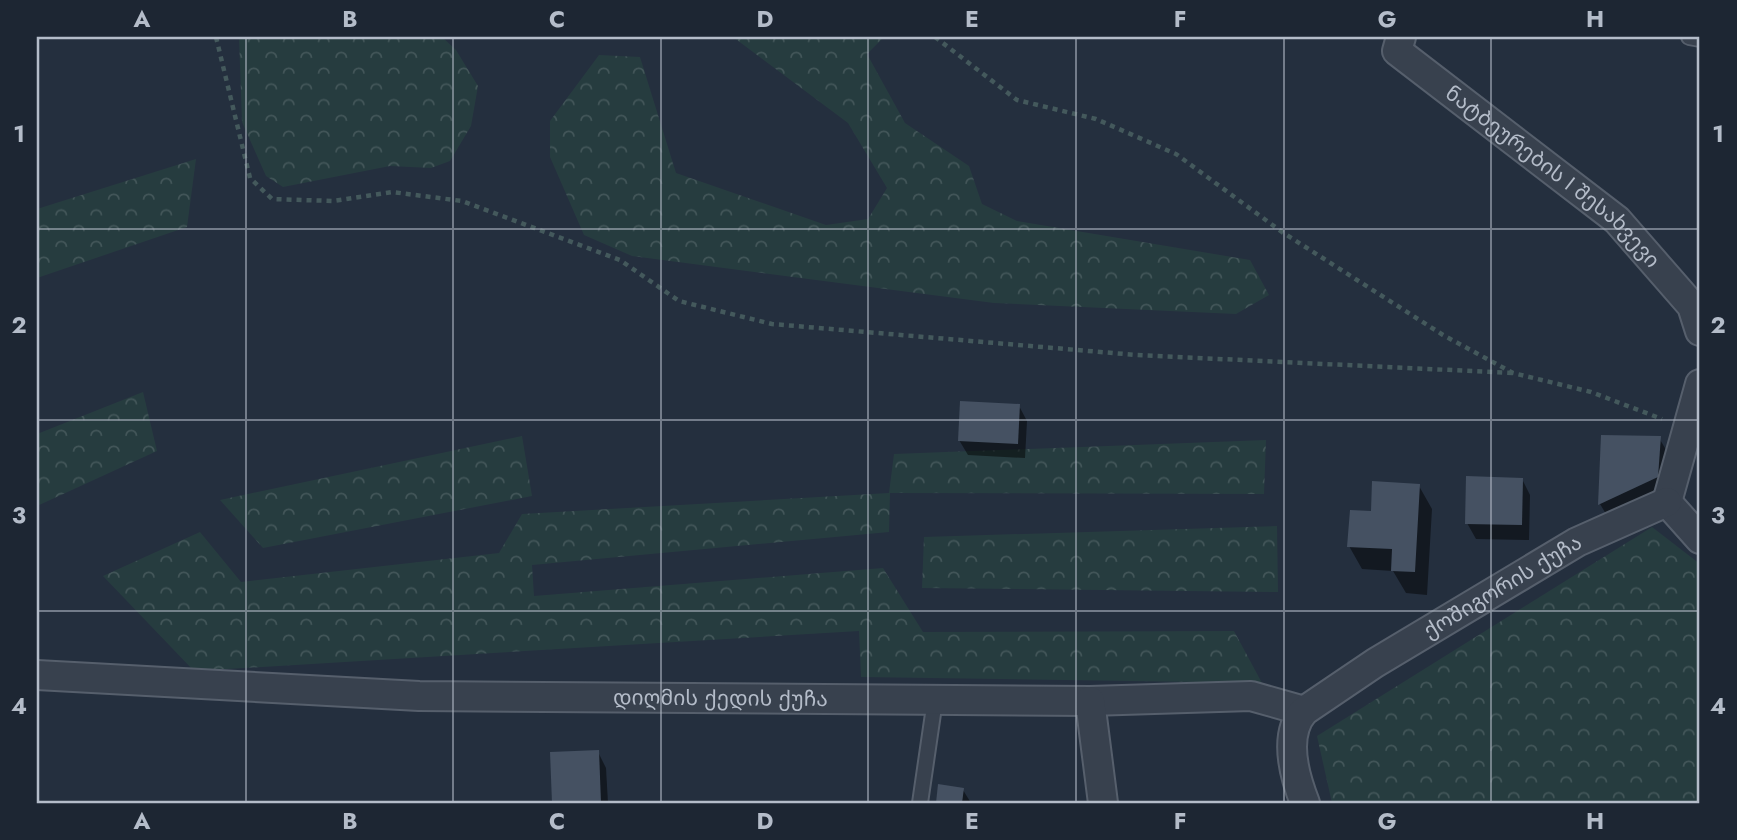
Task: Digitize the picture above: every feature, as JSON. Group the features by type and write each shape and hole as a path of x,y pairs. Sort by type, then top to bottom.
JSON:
{"street":[{"name":"ნატბეურების I შესახვევი","path":"1401,37 1397,51 1618,220 1692,306 1700,331"},
{"path":"1700,384 1667,502 1700,539"},
{"name":"ქოშიგორის ქუჩა","path":"1304,711 1375,663 1577,542 1667,502"},
{"name":"დიღმის ქედის ქუჩა","path":"37,675 419,696 1090,701 1251,696 1304,711"},
{"path":"1090,701 1103,803"},
{"path":"1304,711 1295,721 1292,753 1298,785 1305,803"}],"lane":[{"path":"1689,37 1700,39"},
{"path":"920,803 935,700"}],"path":[{"path":"216,37 250,178 272,200 333,201 392,192 462,201 620,260 679,301 772,324 1136,355 1513,373 1591,392 1670,422"},
{"path":"935,37 1017,100 1096,120 1177,154 1282,232 1443,335 1513,373"}],"green space":[{"path":"239,37 442,37 456,50 478,86 471,126 450,161 431,168 390,166 283,187 266,176 242,122"},
{"path":"733,37 884,37 867,54 905,123 969,166 982,204 1017,221 1250,260 1269,295 1236,314 994,303 632,256 584,235 550,157 550,121 599,55 640,57 676,173 826,225 868,219 887,188 848,123"},
{"path":"196,159 187,227 37,278 37,209"},
{"path":"143,392 157,451 37,506 37,434"},
{"path":"522,436 532,496 263,548 220,500"},
{"path":"1266,440 1264,494 890,493 889,532 532,565 534,596 883,568 923,632 1234,631 1262,683 861,677 859,631 194,671 103,576 200,532 241,582 499,553 522,514 889,493 894,454"},
{"path":"1277,526 1278,592 922,588 924,537"},
{"path":"1652,527 1700,564 1700,803 1332,803 1317,736"}],"building":[{"path":"960,401 1020,404 1018,444 958,441"},
{"path":"1601,435 1661,436 1658,477 1598,505"},
{"path":"1466,476 1523,478 1522,525 1465,524"},
{"path":"1372,481 1420,484 1415,572 1391,571 1392,549 1347,547 1350,510 1371,511"},
{"path":"599,750 601,803 552,803 550,752"},
{"path":"938,784 964,788 962,803 936,803"}]}
